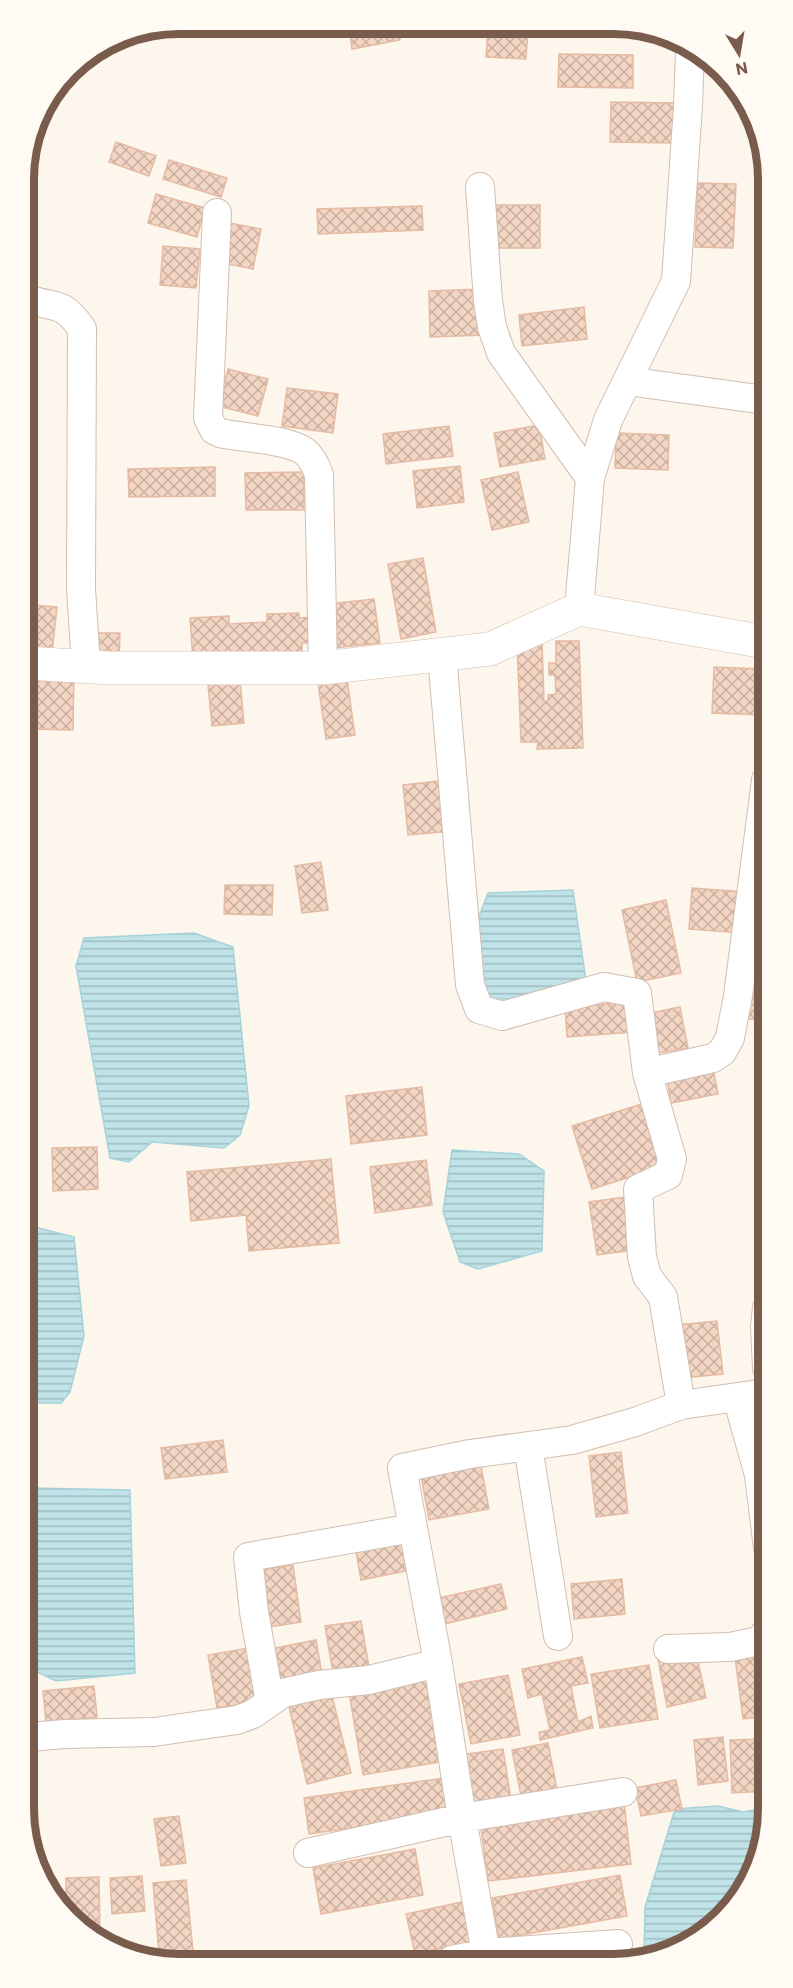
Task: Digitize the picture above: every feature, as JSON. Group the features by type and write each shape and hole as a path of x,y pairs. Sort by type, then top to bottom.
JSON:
{"street":[{"path":"579,609 590,478 608,420 676,281 690,56"},
{"path":"480,187 488,302 492,327 501,353 590,478"},
{"path":"217,213 208,418 214,430 220,433 289,445 304,451 314,462 319,475 323,668"},
{"path":"35,302 62,307 72,314 82,329 81,589 86,666"},
{"path":"627,381 758,399"},
{"path":"35,663 323,668 490,649 579,609 758,641"},
{"path":"442,655 470,985 479,1009 502,1016 604,987 637,993 646,1073 672,1159 668,1175 638,1189 642,1257 646,1276 663,1296 681,1405"},
{"path":"646,1073 713,1058 722,1053 730,1038 738,996 758,842"},
{"path":"486,1954 438,1663 402,1468 470,1454 572,1440 635,1422 681,1405 758,1394"},
{"path":"737,1397 758,1470"},
{"path":"528,1446 558,1636"},
{"path":"270,1702 254,1612 248,1557 413,1528"},
{"path":"668,1649 730,1647 758,1641"},
{"path":"34,1737 154,1732 237,1720 253,1714 283,1693 310,1687 369,1680 438,1663"},
{"path":"308,1853 462,1818 623,1792"},
{"path":"508,1954 618,1944"}],"water":[{"path":"573,890 588,995 479,1000 468,945 488,893"},
{"path":"194,933 233,947 249,1106 240,1135 224,1148 152,1142 129,1162 110,1158 76,966 84,938"},
{"path":"452,1150 519,1154 544,1171 542,1251 478,1269 460,1262 443,1212"},
{"path":"34,1227 74,1237 84,1336 70,1392 61,1403 34,1403"},
{"path":"34,1488 130,1490 135,1673 56,1681 34,1670"},
{"path":"718,1806 743,1812 758,1809 756,1837 739,1881 723,1904 709,1918 678,1939 644,1950 645,1907 675,1809"}],"building":[{"path":"399,34 400,40 352,49 350,35"},
{"path":"488,34 528,34 526,59 486,57"},
{"path":"559,54 633,55 633,88 558,87"},
{"path":"611,102 677,103 676,143 610,142"},
{"path":"116,142 156,156 149,176 109,162"},
{"path":"169,160 227,178 221,197 163,179"},
{"path":"698,183 736,184 733,248 695,247"},
{"path":"156,194 205,208 197,237 148,223"},
{"path":"489,205 540,205 540,248 489,248"},
{"path":"422,206 423,230 318,234 317,209"},
{"path":"230,223 261,229 253,269 223,263"},
{"path":"163,246 200,249 196,288 160,285"},
{"path":"483,289 485,335 430,337 429,291"},
{"path":"584,307 587,339 522,346 519,315"},
{"path":"228,369 268,379 258,416 218,406"},
{"path":"287,388 338,394 333,433 282,426"},
{"path":"539,425 545,459 500,467 494,433"},
{"path":"449,426 453,456 386,464 383,434"},
{"path":"616,433 669,435 668,470 615,468"},
{"path":"460,466 464,502 417,508 413,471"},
{"path":"215,467 215,496 129,497 128,469"},
{"path":"304,472 304,510 246,510 245,473"},
{"path":"518,472 529,522 492,530 481,480"},
{"path":"423,558 436,632 401,639 388,564"},
{"path":"374,599 380,643 334,648 328,604"},
{"path":"35,605 57,607 52,653 35,651"},
{"path":"299,613 299,618 313,617 314,643 302,643 302,656 193,661 190,618 229,616 229,624 267,622 267,614"},
{"path":"92,633 120,633 119,658 92,657"},
{"path":"556,641 579,641 583,748 537,749 538,742 521,742 517,643 542,642 544,701 548,701 548,695 556,694 555,675 549,675 549,663 556,663"},
{"path":"714,667 758,669 758,715 712,713"},
{"path":"35,672 74,673 73,730 35,729"},
{"path":"346,672 355,735 326,739 317,676"},
{"path":"240,681 244,723 212,726 208,685"},
{"path":"448,780 453,831 408,835 403,785"},
{"path":"321,862 328,910 302,913 295,866"},
{"path":"225,885 273,885 272,915 224,914"},
{"path":"692,888 745,892 742,933 689,929"},
{"path":"666,900 681,973 637,982 622,910"},
{"path":"754,942 758,943 758,968 750,967"},
{"path":"748,992 758,993 758,1020 746,1019"},
{"path":"630,1002 633,1032 567,1037 565,1007"},
{"path":"680,1007 688,1048 654,1054 646,1014"},
{"path":"712,1063 718,1094 671,1103 666,1072"},
{"path":"422,1087 427,1135 351,1144 346,1096"},
{"path":"648,1102 668,1165 592,1189 572,1126"},
{"path":"97,1147 98,1189 53,1191 52,1148"},
{"path":"331,1159 339,1243 249,1251 246,1215 191,1221 187,1172"},
{"path":"426,1160 432,1205 375,1213 370,1167"},
{"path":"626,1197 634,1250 597,1255 589,1202"},
{"path":"717,1321 723,1374 683,1378 677,1325"},
{"path":"223,1440 227,1472 165,1479 161,1448"},
{"path":"621,1452 628,1513 596,1517 589,1456"},
{"path":"481,1466 489,1509 429,1520 421,1476"},
{"path":"406,1543 411,1570 361,1580 356,1552"},
{"path":"293,1565 301,1622 269,1627 261,1570"},
{"path":"622,1579 625,1614 574,1619 571,1584"},
{"path":"501,1584 507,1609 440,1625 434,1599"},
{"path":"361,1621 370,1673 334,1679 325,1626"},
{"path":"316,1640 323,1680 282,1687 275,1648"},
{"path":"254,1647 263,1701 217,1708 208,1655"},
{"path":"696,1652 706,1698 667,1707 658,1659"},
{"path":"758,1654 758,1717 743,1719 735,1657"},
{"path":"582,1657 588,1683 571,1686 578,1722 591,1716 593,1728 540,1740 539,1732 550,1730 542,1694 528,1698 522,1669"},
{"path":"649,1665 658,1719 600,1728 591,1674"},
{"path":"508,1675 520,1735 471,1744 459,1684"},
{"path":"432,1678 446,1761 363,1775 349,1692"},
{"path":"94,1686 97,1717 46,1723 43,1691"},
{"path":"330,1688 351,1773 307,1784 287,1698"},
{"path":"723,1737 728,1781 698,1785 694,1740"},
{"path":"758,1739 758,1792 732,1793 730,1740"},
{"path":"548,1743 558,1794 522,1801 512,1750"},
{"path":"503,1749 512,1806 469,1813 460,1755"},
{"path":"451,1777 456,1813 309,1834 304,1798"},
{"path":"676,1780 682,1809 641,1816 635,1788"},
{"path":"624,1802 631,1864 488,1881 480,1819"},
{"path":"179,1816 186,1863 161,1866 154,1819"},
{"path":"415,1849 423,1895 321,1914 313,1868"},
{"path":"620,1875 627,1916 499,1939 492,1898"},
{"path":"142,1876 145,1911 112,1914 110,1878"},
{"path":"99,1877 100,1930 91,1924 66,1899 66,1878"},
{"path":"186,1880 193,1951 159,1952 153,1883"},
{"path":"462,1902 471,1942 415,1954 406,1914"}]}
